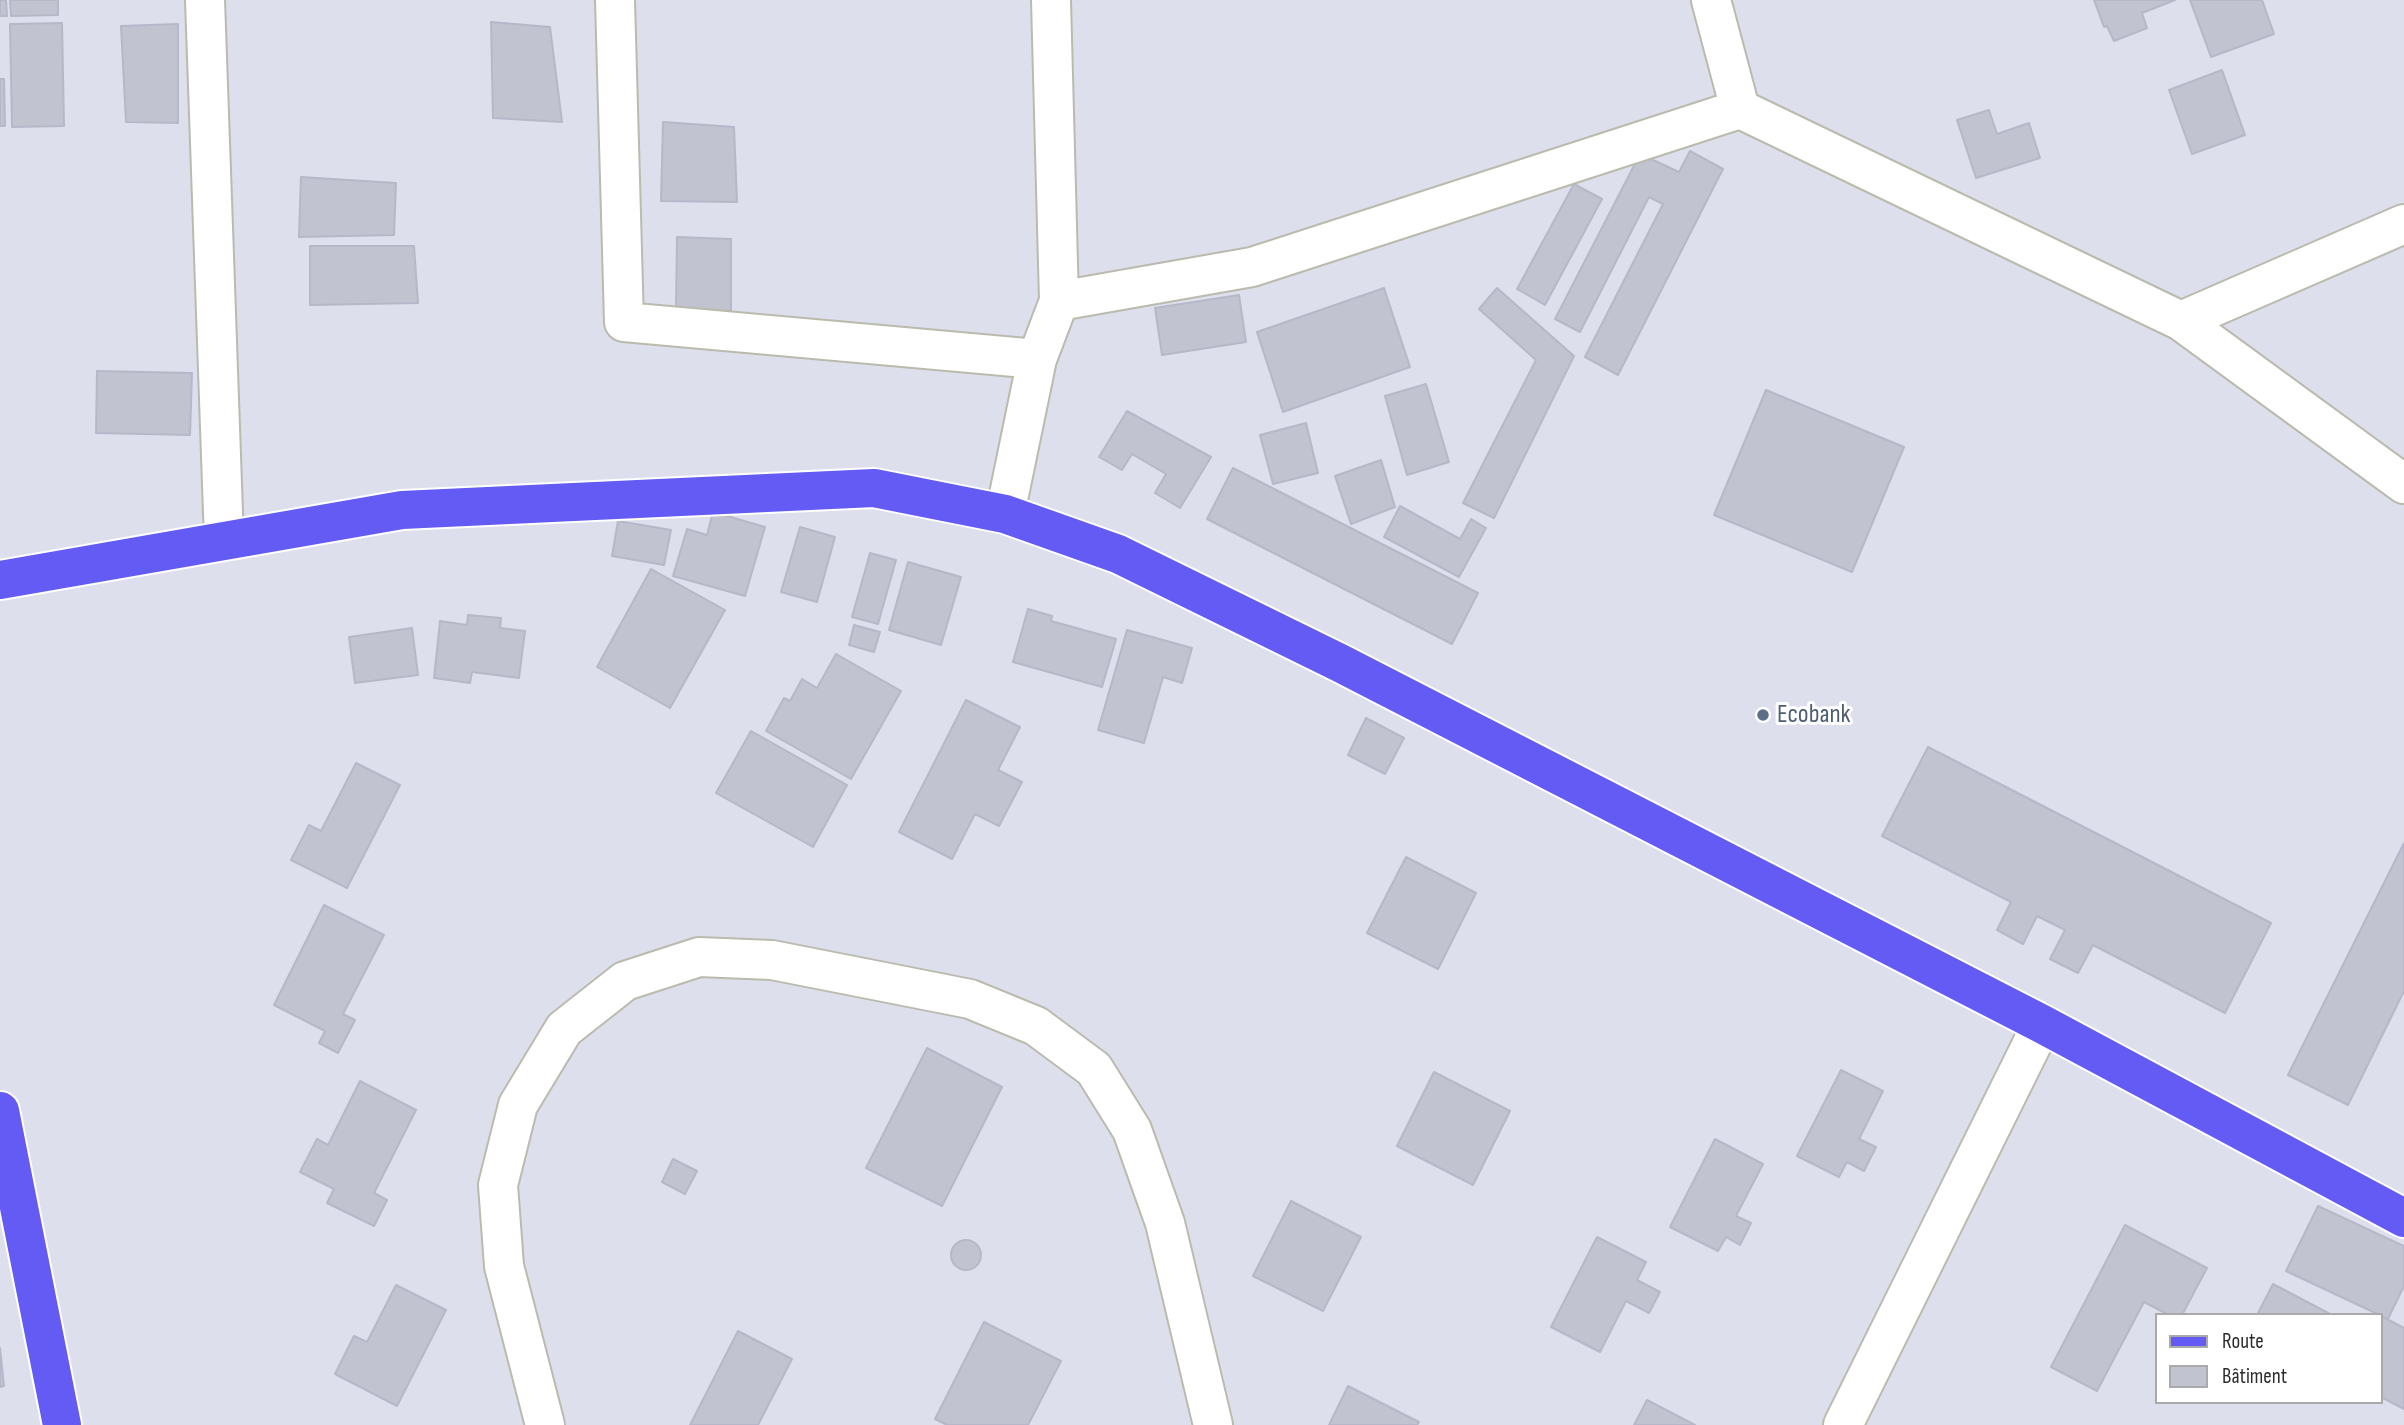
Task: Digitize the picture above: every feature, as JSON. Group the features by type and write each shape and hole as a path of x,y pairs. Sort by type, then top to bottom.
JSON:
{"main road":[{"path":"0,580 402,510 874,488 1005,514 1118,554 1303,645 2042,1024 2404,1218"},
{"path":"0,1111 62,1425"}],"street":[{"path":"205,0 224,541"},
{"path":"615,0 624,322 1037,359"},
{"path":"1005,514 1037,359 1059,301 1051,0"},
{"path":"1711,0 1740,109"},
{"path":"1059,301 1252,267 1740,109 2181,321 2404,484"},
{"path":"2181,321 2404,224"},
{"path":"545,1425 504,1266 498,1185 518,1105 564,1030 625,981 699,957 772,960 970,999 1036,1026 1094,1069 1132,1130 1165,1223 1213,1425"},
{"path":"1843,1425 2042,1024"}],"building":[{"path":"0,0 6,0 7,16 0,16"},
{"path":"10,0 58,0 58,15 11,16"},
{"path":"2094,0 2175,0 2142,13 2147,28 2114,41 2107,26 2104,27"},
{"path":"2190,0 2262,0 2274,34 2211,57"},
{"path":"491,22 550,27 562,122 493,118"},
{"path":"62,23 64,126 12,127 10,24"},
{"path":"178,24 178,123 126,122 121,26"},
{"path":"2222,70 2245,135 2192,154 2169,90"},
{"path":"0,79 4,79 5,126 0,126"},
{"path":"1989,110 1997,134 2029,123 2040,158 1976,178 1957,120"},
{"path":"663,122 734,127 737,202 661,201"},
{"path":"1690,151 1723,169 1618,375 1585,357 1663,204 1649,197 1580,332 1555,319 1640,154 1679,172"},
{"path":"301,177 396,183 394,235 299,237"},
{"path":"1574,184 1602,199 1545,305 1517,289"},
{"path":"677,237 731,239 731,311 676,309"},
{"path":"310,246 414,246 418,303 310,305"},
{"path":"1384,288 1410,367 1283,412 1257,332"},
{"path":"1497,288 1574,356 1494,518 1463,503 1536,360 1479,309"},
{"path":"1239,295 1246,342 1162,355 1155,308"},
{"path":"97,371 192,373 190,435 96,433"},
{"path":"1426,384 1449,462 1407,475 1385,396"},
{"path":"1766,390 1904,447 1852,572 1714,515"},
{"path":"1127,411 1211,457 1180,508 1155,493 1166,474 1132,454 1122,470 1099,457"},
{"path":"1306,423 1318,473 1273,484 1260,435"},
{"path":"1381,460 1395,507 1351,524 1335,476"},
{"path":"1233,468 1478,593 1452,644 1207,519"},
{"path":"1400,506 1460,539 1471,519 1486,528 1459,577 1384,537"},
{"path":"713,512 765,527 745,596 673,576 687,529 707,535"},
{"path":"618,521 671,530 664,565 612,556"},
{"path":"800,527 835,537 817,602 781,592"},
{"path":"870,553 896,560 878,624 852,617"},
{"path":"908,562 961,577 941,645 889,630"},
{"path":"651,569 725,610 670,708 597,667"},
{"path":"1028,609 1052,616 1051,621 1116,639 1102,687 1013,662"},
{"path":"468,615 501,618 500,628 525,631 519,678 472,672 470,683 434,678 440,621 467,625"},
{"path":"854,625 880,632 874,652 849,645"},
{"path":"412,628 418,675 355,683 349,637"},
{"path":"1127,630 1192,648 1182,683 1163,677 1144,743 1098,730"},
{"path":"836,654 901,691 851,779 766,731 784,698 790,701 802,679 817,688"},
{"path":"966,700 1020,727 998,770 1022,782 999,826 975,814 952,859 899,832"},
{"path":"1366,718 1404,738 1385,774 1348,755"},
{"path":"751,731 847,785 813,847 716,793"},
{"path":"1928,747 2271,923 2225,1013 2093,945 2078,973 2050,959 2065,930 2037,916 2023,944 1997,930 2011,902 1882,836"},
{"path":"356,763 400,785 347,888 291,860 309,825 321,831"},
{"path":"2404,843 2404,991 2348,1105 2288,1075"},
{"path":"1406,857 1476,893 1438,969 1367,933"},
{"path":"324,905 384,935 343,1014 355,1020 338,1053 319,1043 325,1031 274,1005"},
{"path":"927,1048 1002,1087 942,1206 866,1168"},
{"path":"1841,1070 1883,1091 1859,1139 1876,1147 1864,1171 1847,1162 1839,1177 1797,1156"},
{"path":"1434,1072 1510,1111 1473,1185 1397,1146"},
{"path":"360,1081 416,1110 374,1193 387,1200 374,1226 327,1203 334,1189 300,1172 317,1139 328,1145"},
{"path":"1715,1139 1763,1164 1736,1216 1751,1223 1740,1245 1726,1237 1718,1251 1670,1227"},
{"path":"673,1159 697,1171 685,1194 662,1182"},
{"path":"1291,1201 1361,1237 1323,1311 1253,1276"},
{"path":"2318,1206 2404,1246 2404,1286 2388,1319 2383,1317 2383,1313 2375,1313 2286,1271"},
{"path":"2125,1225 2207,1268 2183,1313 2165,1313 2144,1302 2097,1391 2051,1367"},
{"path":"1597,1237 1646,1262 1637,1280 1660,1292 1649,1313 1626,1301 1600,1352 1551,1327"},
{"path":"966,1240 977,1244 981,1255 977,1266 966,1270 955,1266 951,1255 955,1244"},
{"path":"2273,1284 2328,1313 2258,1313"},
{"path":"396,1285 446,1310 397,1406 335,1374 354,1336 367,1342"},
{"path":"2383,1317 2404,1328 2404,1409 2383,1398"},
{"path":"984,1322 1061,1361 1028,1425 947,1425 935,1419"},
{"path":"738,1331 792,1359 758,1425 690,1425"},
{"path":"0,1348 4,1386 0,1387"},
{"path":"1348,1386 1419,1422 1417,1425 1329,1425"},
{"path":"1647,1400 1695,1425 1634,1425"}],"place":[{"name":"Ecobank","path":"1763,715"}]}
